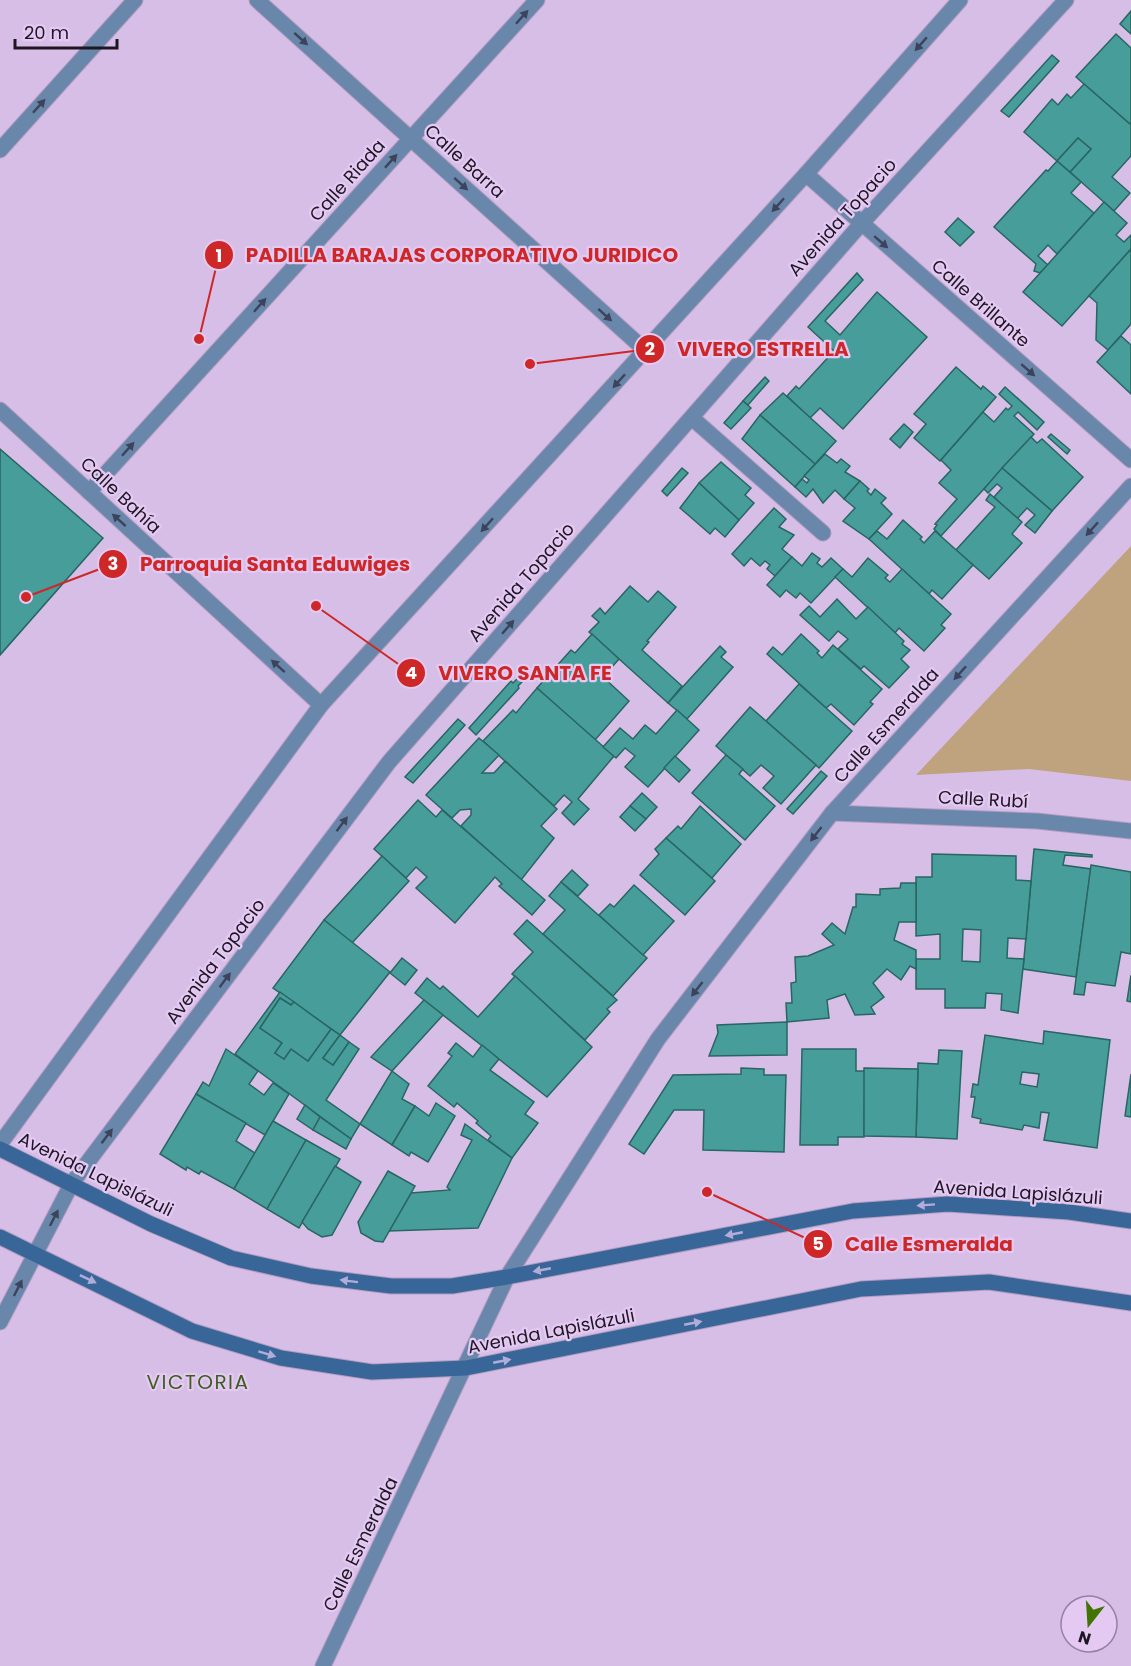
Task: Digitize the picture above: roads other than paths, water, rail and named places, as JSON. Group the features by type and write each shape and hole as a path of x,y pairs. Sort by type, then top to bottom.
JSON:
{"main road":[{"name":"Avenida Lapislázuli","path":"0,1146 150,1224 231,1258 311,1276 392,1286 452,1286 852,1211 948,1204 1069,1212 1131,1221"},
{"name":"Avenida Lapislázuli","path":"0,1237 192,1331 281,1358 372,1372 466,1368 861,1289 989,1282 1131,1303"}],"street":[{"path":"0,150 135,0"},
{"name":"Calle Barra","path":"257,0 646,351"},
{"name":"Calle Riada","path":"89,492 537,0"},
{"name":"Avenida Topacio","path":"0,1322 72,1183 389,762 861,224 1066,0"},
{"path":"0,1146 321,705 806,174 956,1"},
{"name":"Calle Brillante","path":"806,174 1131,460"},
{"name":"Calle Bahía","path":"0,410 321,705"},
{"path":"692,418 823,533"},
{"name":"Calle Esmeralda","path":"323,1666 466,1368 507,1277 658,1039 832,813 1131,486"},
{"name":"Calle Rubí","path":"832,813 1037,821 1131,831"}],"place":[{"name":"PADILLA BARAJAS CORPORATIVO JURIDICO","path":"199,339"},
{"name":"VIVERO ESTRELLA","path":"530,364"},
{"name":"Parroquia Santa Eduwiges","path":"26,597"},
{"name":"VIVERO SANTA FE","path":"316,606"},
{"name":"Calle Esmeralda","path":"707,1192"}],"district":[{"name":"VICTORIA","path":"198,1382"}]}
